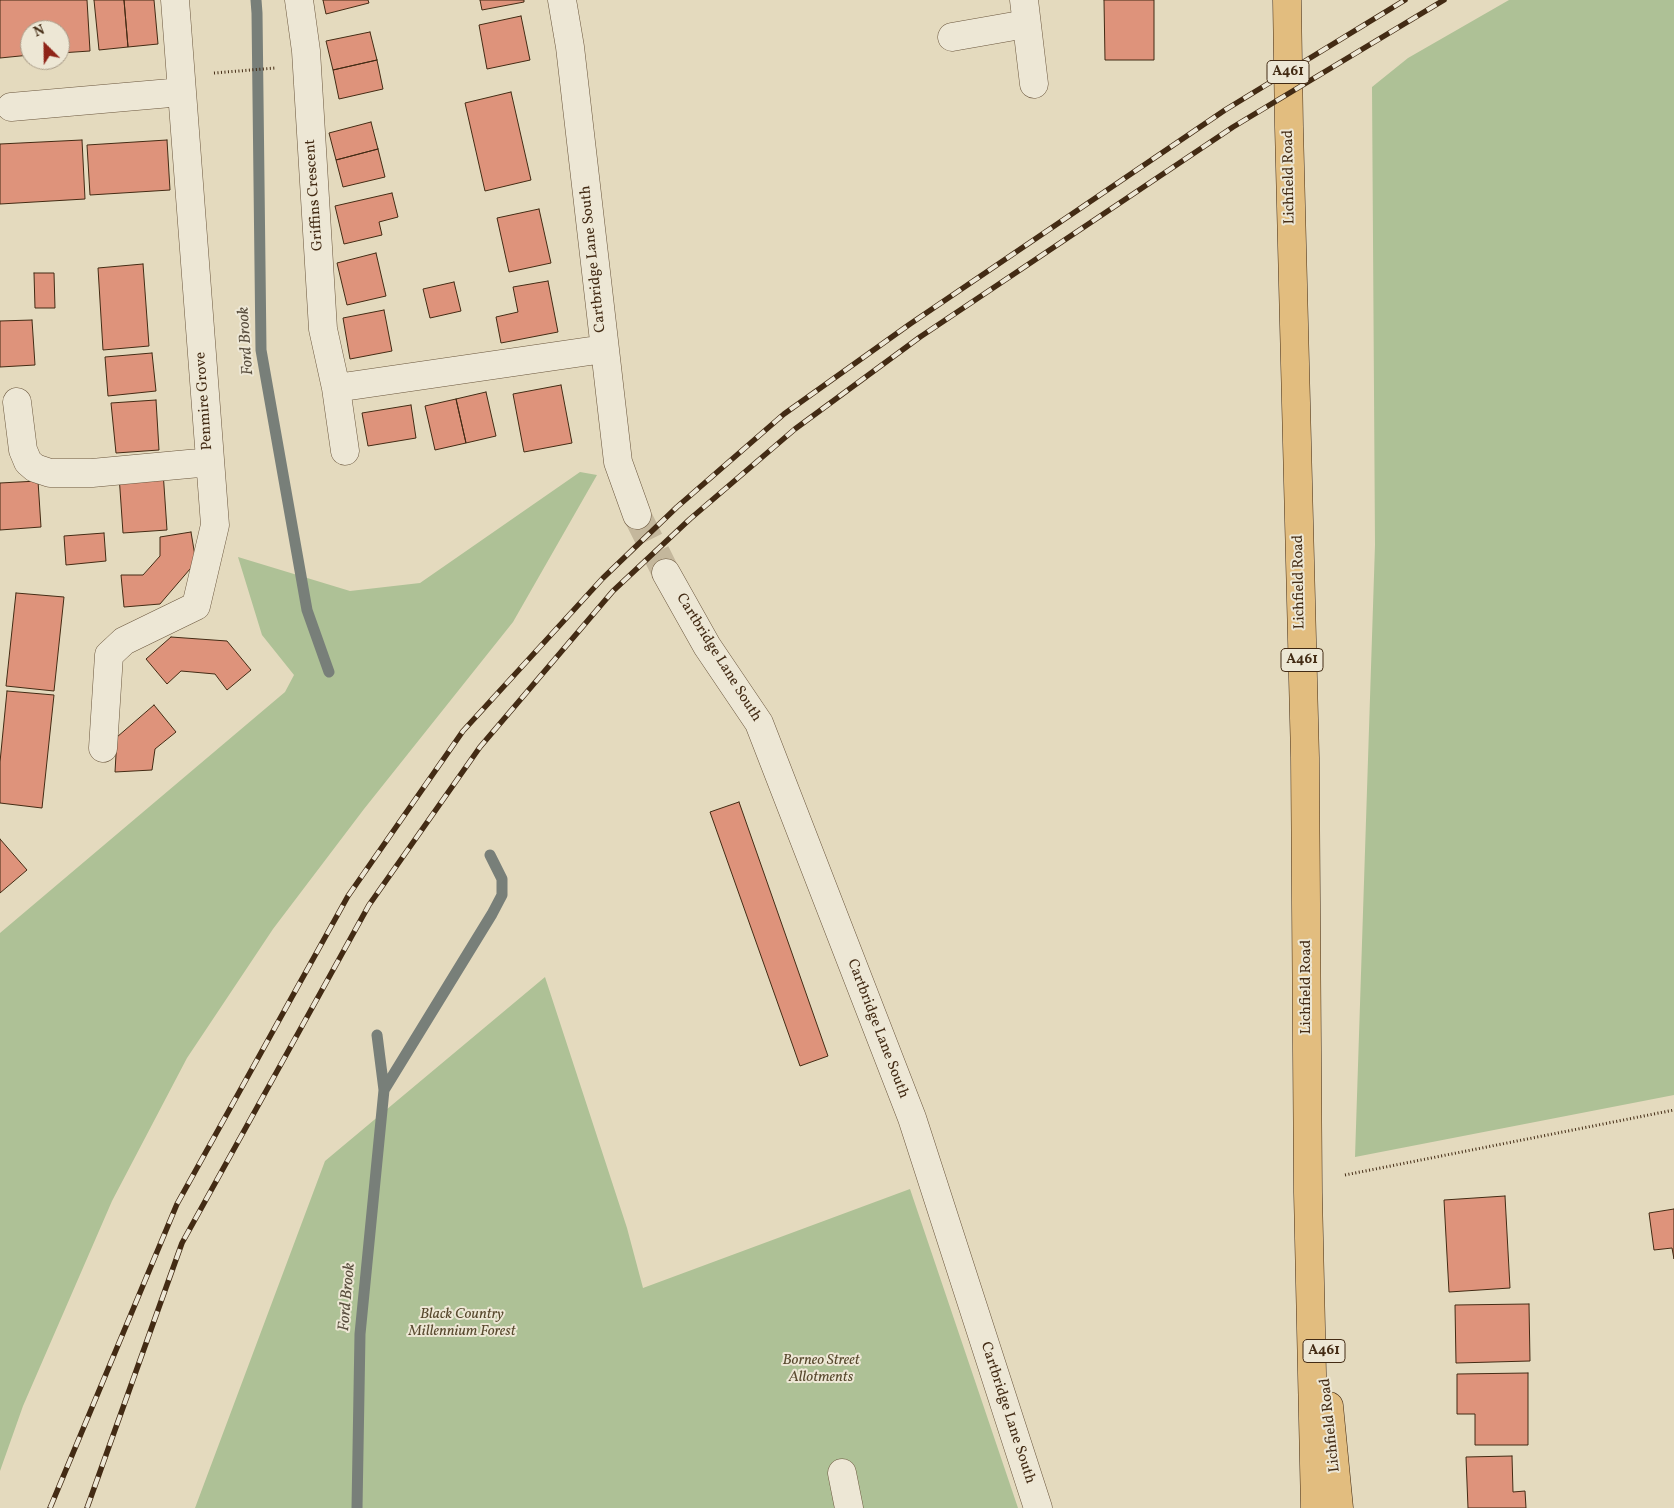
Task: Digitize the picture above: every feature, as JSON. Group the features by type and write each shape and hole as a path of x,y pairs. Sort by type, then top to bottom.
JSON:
{"highway":[{"name":"Lichfield Road","path":"1287,0 1305,757 1308,1194 1315,1508"},
{"name":"Lichfield Road","path":"1308,1194 1339,1508"}],"street":[{"name":"Penmire Grove","path":"103,748 109,655 124,641 196,606 215,526 175,0"},
{"name":"Griffins Crescent","path":"300,0 306,51 323,328 336,388 345,451"},
{"name":"Cartbridge Lane South","path":"562,0 570,47 618,462 637,515"},
{"path":"952,37 1025,12 1034,84"},
{"path":"11,107 182,92"},
{"path":"336,388 604,349"},
{"path":"17,402 25,456 28,462 35,468 50,473 92,472 210,462"},
{"name":"Cartbridge Lane South","path":"666,573 707,646 759,723 912,1118 1038,1508"},
{"path":"842,1473 849,1508"}],"path":[{"path":"212,73 284,67"},
{"path":"1345,1175 1674,1110"}],"green space":[{"path":"1509,0 1674,0 1674,1095 1355,1157 1375,545 1372,87 1408,58"},
{"path":"580,472 597,475 513,622 364,809 273,929 187,1058 112,1201 23,1406 0,1471 0,933 285,692 294,675 262,635 238,557 350,591 420,583"},
{"name":"Black Country Millennium Forest","path":"545,977 627,1228 643,1288 910,1189 1018,1508 195,1508 325,1161"}],"building":[{"path":"0,0 87,0 90,51 70,52 70,20 20,20 20,56 0,58"},
{"path":"94,0 124,0 128,47 99,50"},
{"path":"124,0 154,0 158,44 128,47"},
{"path":"323,0 368,0 369,3 326,14"},
{"path":"480,0 524,0 524,2 482,10"},
{"path":"1104,0 1154,0 1154,60 1105,60"},
{"path":"521,16 530,60 487,69 479,25"},
{"path":"370,32 377,60 333,70 326,41"},
{"path":"377,60 383,89 339,99 333,70"},
{"path":"511,92 531,180 485,191 465,103"},
{"path":"371,122 378,149 336,160 329,133"},
{"path":"82,140 85,199 0,204 0,144"},
{"path":"167,140 170,190 90,195 87,145"},
{"path":"378,149 385,177 343,187 336,160"},
{"path":"392,193 398,217 379,222 382,235 344,244 335,206"},
{"path":"539,209 551,263 509,272 497,218"},
{"path":"376,253 386,296 347,305 337,263"},
{"path":"143,264 149,346 103,350 98,268"},
{"path":"34,273 54,273 55,308 35,308"},
{"path":"548,281 558,332 501,343 496,317 518,312 513,287"},
{"path":"454,282 461,311 430,318 423,289"},
{"path":"384,310 392,351 350,359 343,318"},
{"path":"32,320 35,365 0,367 0,321"},
{"path":"152,353 156,391 108,396 105,357"},
{"path":"561,385 572,443 524,452 513,394"},
{"path":"486,392 496,436 466,443 456,399"},
{"path":"456,399 466,443 435,450 425,406"},
{"path":"156,400 159,450 116,453 111,403"},
{"path":"411,405 416,438 368,446 362,413"},
{"path":"163,471 167,530 123,533 119,475"},
{"path":"38,481 41,527 0,530 0,483"},
{"path":"191,532 196,562 160,604 124,607 121,575 143,575 160,556 160,537"},
{"path":"104,533 106,561 66,565 64,536"},
{"path":"16,593 64,597 54,691 6,686"},
{"path":"171,637 227,641 251,670 227,690 215,674 181,671 167,684 146,659"},
{"path":"7,691 54,695 42,808 0,803 0,762"},
{"path":"154,705 176,732 155,749 152,770 115,772 117,737"},
{"path":"739,802 828,1056 800,1066 710,812"},
{"path":"0,839 27,870 0,893"},
{"path":"1505,1196 1510,1288 1449,1292 1444,1200"},
{"path":"1674,1209 1674,1259 1672,1248 1654,1250 1649,1213"},
{"path":"1529,1304 1530,1361 1456,1363 1455,1305"},
{"path":"1528,1373 1528,1445 1475,1445 1475,1414 1457,1414 1457,1374"},
{"path":"1512,1456 1513,1492 1525,1491 1526,1508 1468,1508 1466,1457"}],"waterway":[{"name":"Ford Brook","path":"256,0 261,350 307,610 329,672"},
{"name":"Ford Brook","path":"384,1090 502,895 502,879 490,855"},
{"name":"Ford Brook","path":"357,1508 360,1334 384,1090 377,1035"}],"tunnel":[{"path":"637,515 666,573"}],"railway":[{"path":"50,1508 177,1204 348,896 463,731 603,578 677,507 784,414 910,324 1225,110 1405,0"},
{"path":"87,1508 182,1243 369,905 480,747 613,591 690,519 795,429 920,337 1233,127 1444,0"}],"park label":[{"name":"Borneo Street Allotments","path":"821,1370"}]}
